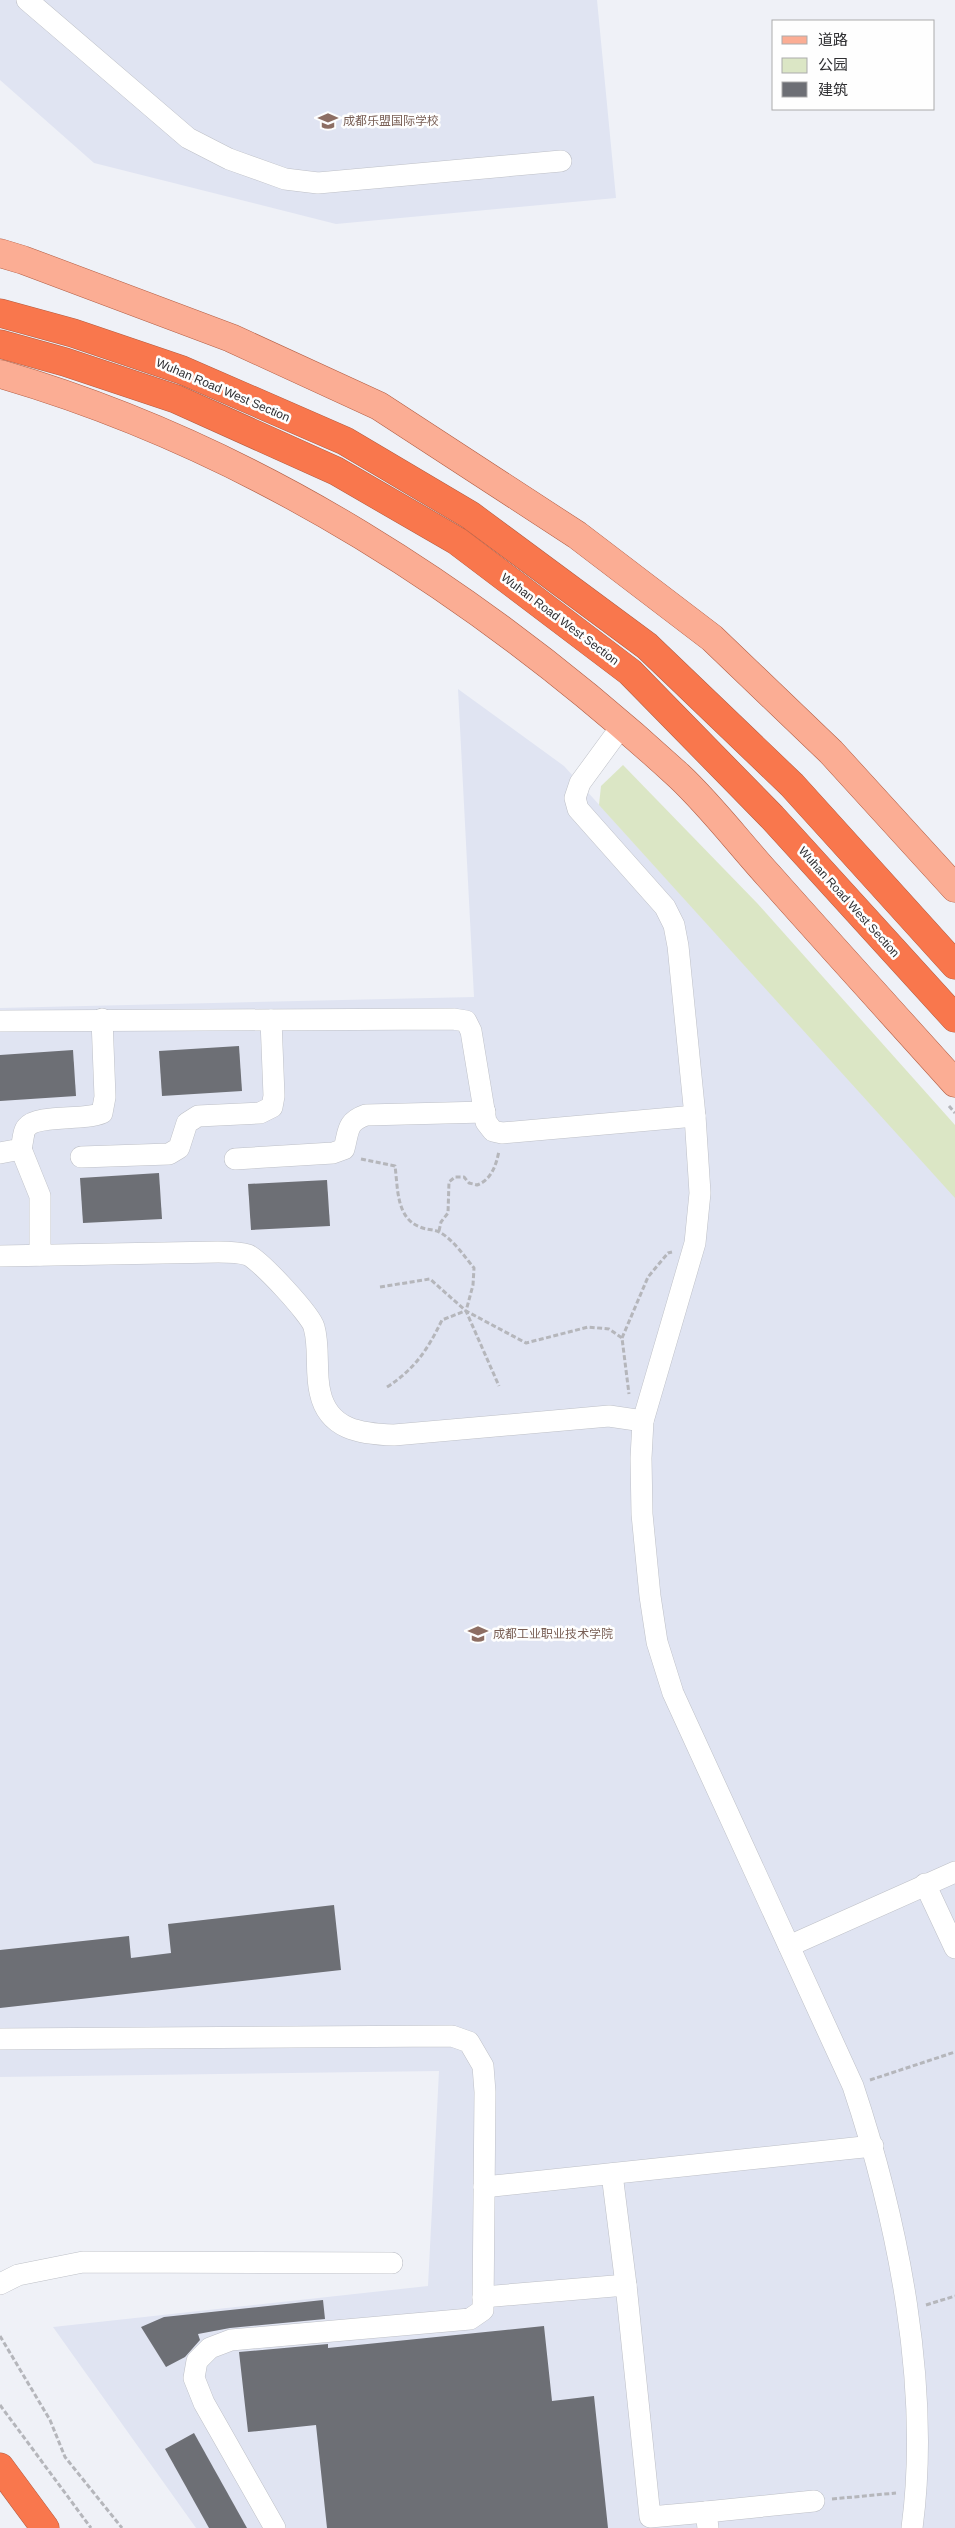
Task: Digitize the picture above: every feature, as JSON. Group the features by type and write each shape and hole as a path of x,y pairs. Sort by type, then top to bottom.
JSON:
{"highway":[{"name":"Wuhan Road West Section","path":"0,313 73,333 182,370 345,442 470,516 647,646 792,785 955,965"},
{"name":"Wuhan Road West Section","path":"0,344 65,362 176,399 336,471 457,541 630,672 772,817 955,1018"},
{"path":"0,2467 45,2528"}],"main road":[{"path":"0,254 23,260 231,338 379,406 577,535 712,638 831,752 955,888"},
{"path":"0,374 134,419 219,456 318,511 430,577 569,681 681,778 948,1091"}],"lane":[{"path":"27,0 188,138 229,159 285,179 318,183 561,161"},
{"path":"621,727 580,783 575,798 578,809 665,907 674,925 678,946 695,1116 700,1194 695,1243 643,1421 640,1458 642,1514 657,1642 673,1692 853,2086 873,2146 892,2227 907,2311 917,2418 917,2490 912,2528"},
{"path":"40,1256 40,1196 22,1149 25,1128 33,1121 92,1117 102,1113 105,1097 102,1020"},
{"path":"81,1157 169,1154 179,1148 187,1123 198,1116 260,1113 272,1107 274,1096 271,1020"},
{"path":"0,1021 466,1021 471,1031 486,1122 492,1131 502,1133 695,1116"},
{"path":"235,1159 333,1153 344,1149 348,1128 354,1120 366,1115 485,1112"},
{"path":"0,1153 22,1149"},
{"path":"0,1256 218,1252 249,1255 262,1265 314,1325 320,1392 328,1412 344,1427 365,1434 394,1435 609,1416 643,1421"},
{"path":"789,1946 955,1872"},
{"path":"925,1884 955,1948"},
{"path":"0,2039 452,2036 469,2042 483,2066 485,2092 483,2310 470,2319 231,2340 210,2348 196,2360 194,2378 204,2403 275,2528"},
{"path":"484,2187 873,2146"},
{"path":"612,2174 626,2284 650,2517 707,2520 814,2501"},
{"path":"0,2284 18,2275 83,2262 392,2263"},
{"path":"483,2297 626,2284"}],"path":[{"path":"948,1091 955,1113"},
{"path":"438,1232 441,1222 448,1213 449,1182 455,1177 464,1177 469,1183 477,1186 486,1182 497,1163 502,1133"},
{"path":"344,1149 356,1158 395,1166 401,1208 410,1222 421,1228 438,1232 454,1244 474,1268 466,1311 499,1386"},
{"path":"643,1421 629,1397 622,1338 648,1277 668,1253 695,1243"},
{"path":"380,1287 430,1279 466,1311 526,1343 588,1327 609,1329 622,1338"},
{"path":"387,1387 407,1375 430,1345 442,1320 466,1311"},
{"path":"853,2086 955,2052"},
{"path":"907,2311 955,2296"},
{"path":"0,2336 50,2420 65,2457 122,2528"},
{"path":"0,2405 91,2528"},
{"path":"814,2501 917,2490"}],"shaded area":[{"name":"成都乐盟国际学校","path":"0,0 597,0 616,198 336,224 94,163 0,80"},
{"name":"成都工业职业技术学院","path":"458,689 564,766 955,1197 955,2528 196,2528 53,2327 428,2286 439,2071 0,2077 0,1008 474,997"}],"green space":[{"path":"623,765 757,903 955,1125 955,1198 599,805 601,786"}],"building":[{"path":"239,1046 242,1091 162,1096 159,1051"},
{"path":"73,1050 76,1096 0,1101 0,1055"},
{"path":"159,1173 162,1219 83,1223 80,1178"},
{"path":"327,1180 330,1226 251,1230 248,1184"},
{"path":"334,1905 341,1970 0,2008 0,1950 129,1936 131,1958 171,1953 168,1924"},
{"path":"323,2300 325,2319 230,2328 198,2334 200,2340 185,2357 166,2367 141,2327 164,2317"},
{"path":"544,2326 552,2401 594,2396 608,2528 327,2528 316,2425 248,2432 239,2352 328,2344 328,2348"},
{"path":"194,2433 247,2528 209,2528 165,2449"}],"place":[{"name":"成都乐盟国际学校","path":"328,121"},
{"name":"成都工业职业技术学院","path":"478,1634"}]}
